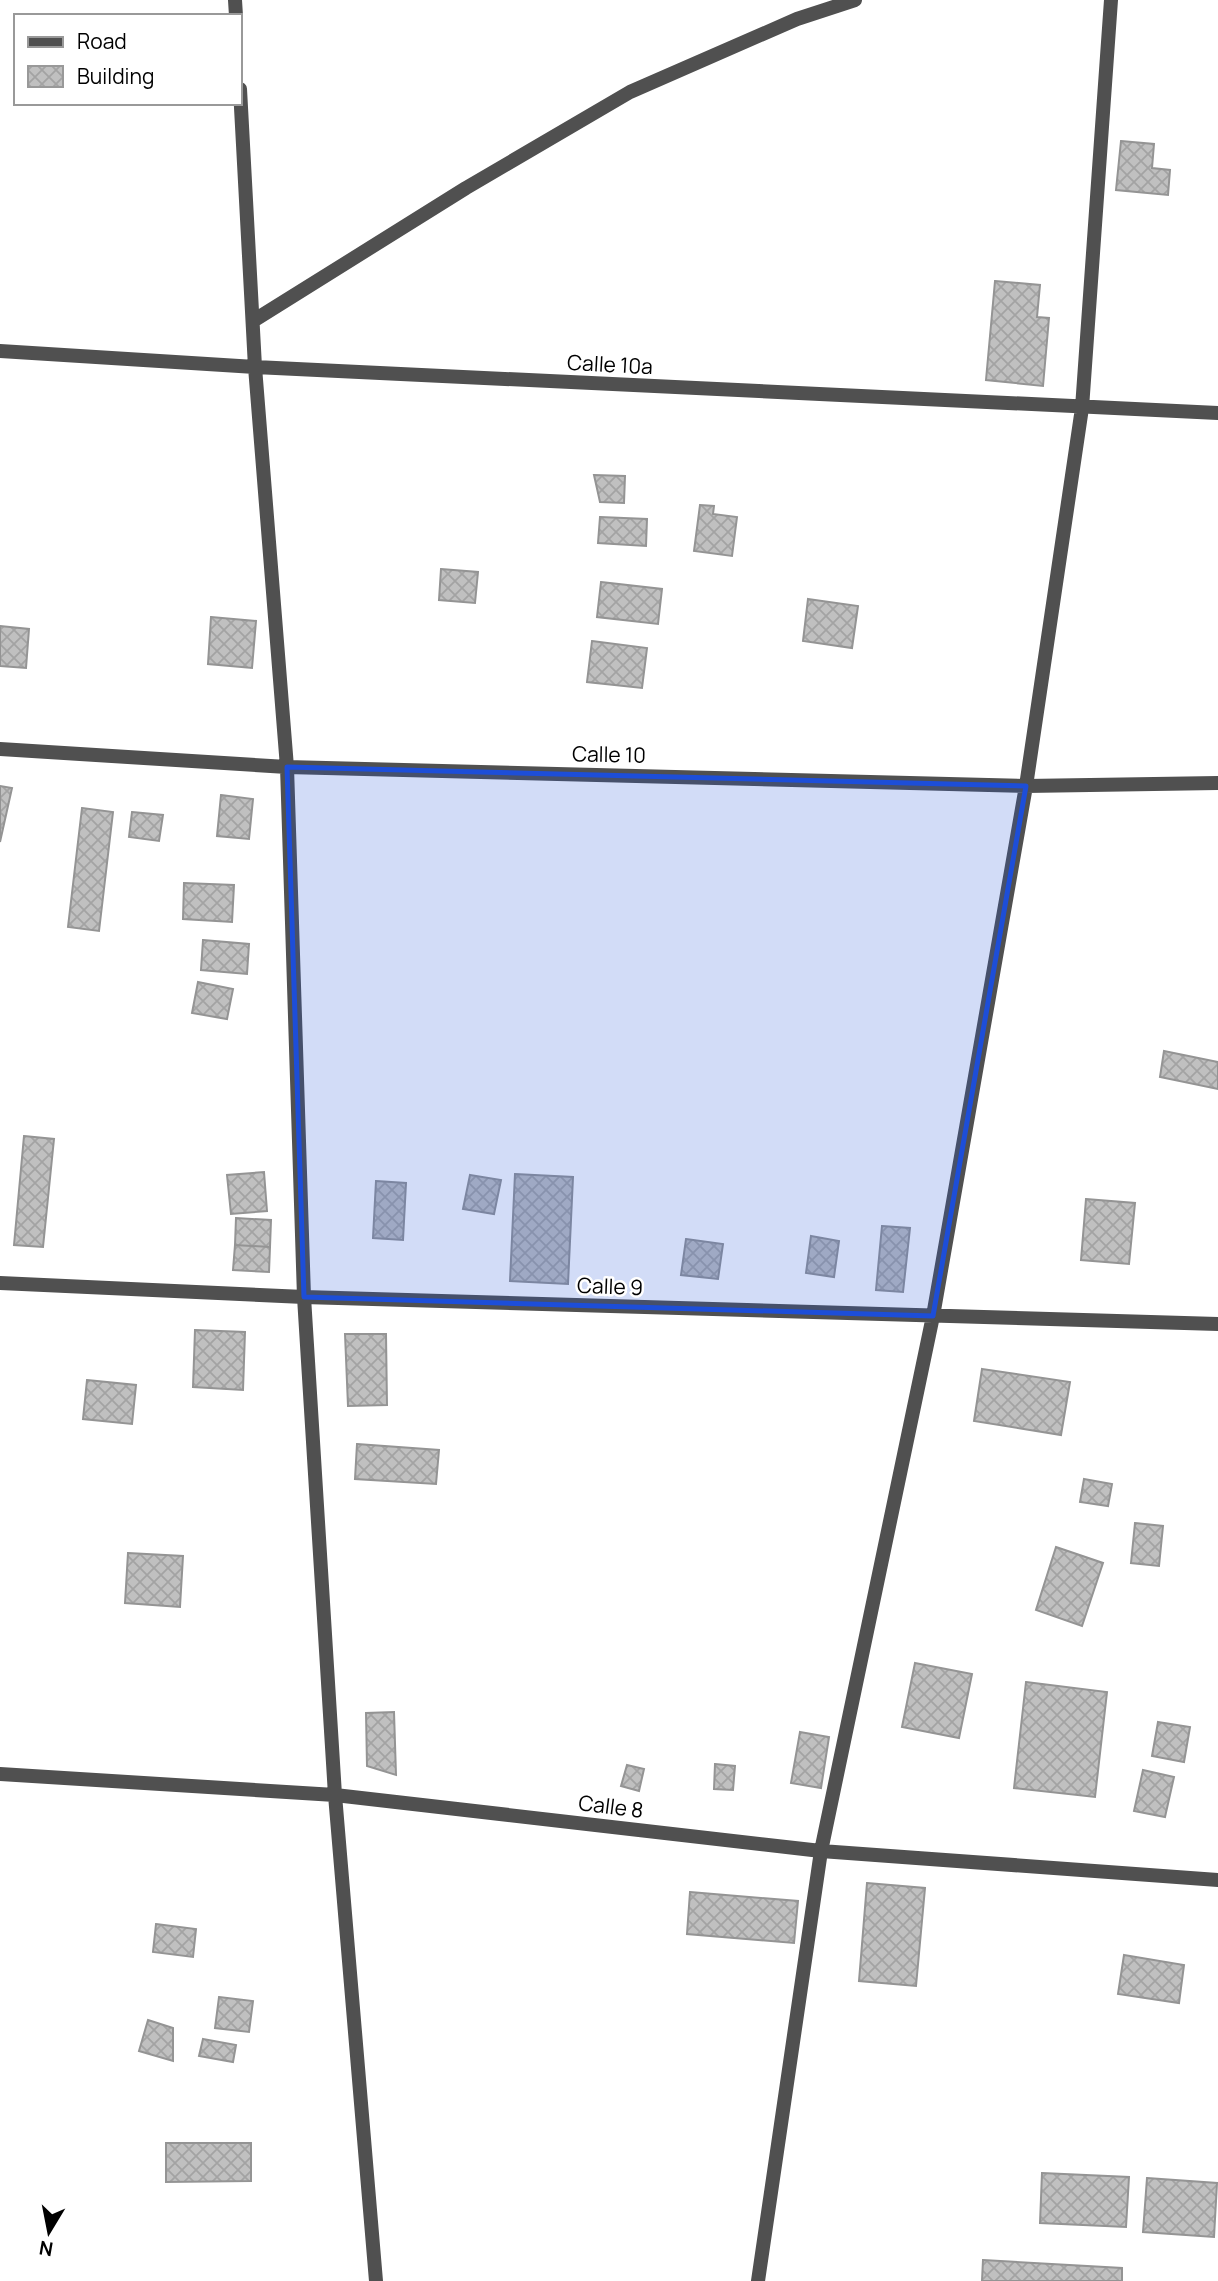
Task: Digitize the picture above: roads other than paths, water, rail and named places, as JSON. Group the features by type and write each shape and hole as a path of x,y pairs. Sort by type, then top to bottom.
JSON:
{"street":[{"path":"253,321 466,188 629,92 797,19 855,0"},
{"path":"758,2281 821,1851 933,1316 1026,786 1082,408 1111,0"},
{"path":"241,105 255,367 287,767 304,1297 335,1796 376,2281"},
{"name":"Calle 10a","path":"0,351 255,367 1218,413"},
{"name":"Calle 10","path":"0,749 287,767 1026,786 1218,783"},
{"name":"Calle 9","path":"2,1279 304,1297 1218,1324"},
{"name":"Calle 8","path":"0,1774 335,1796 821,1851 1218,1880"}]}
